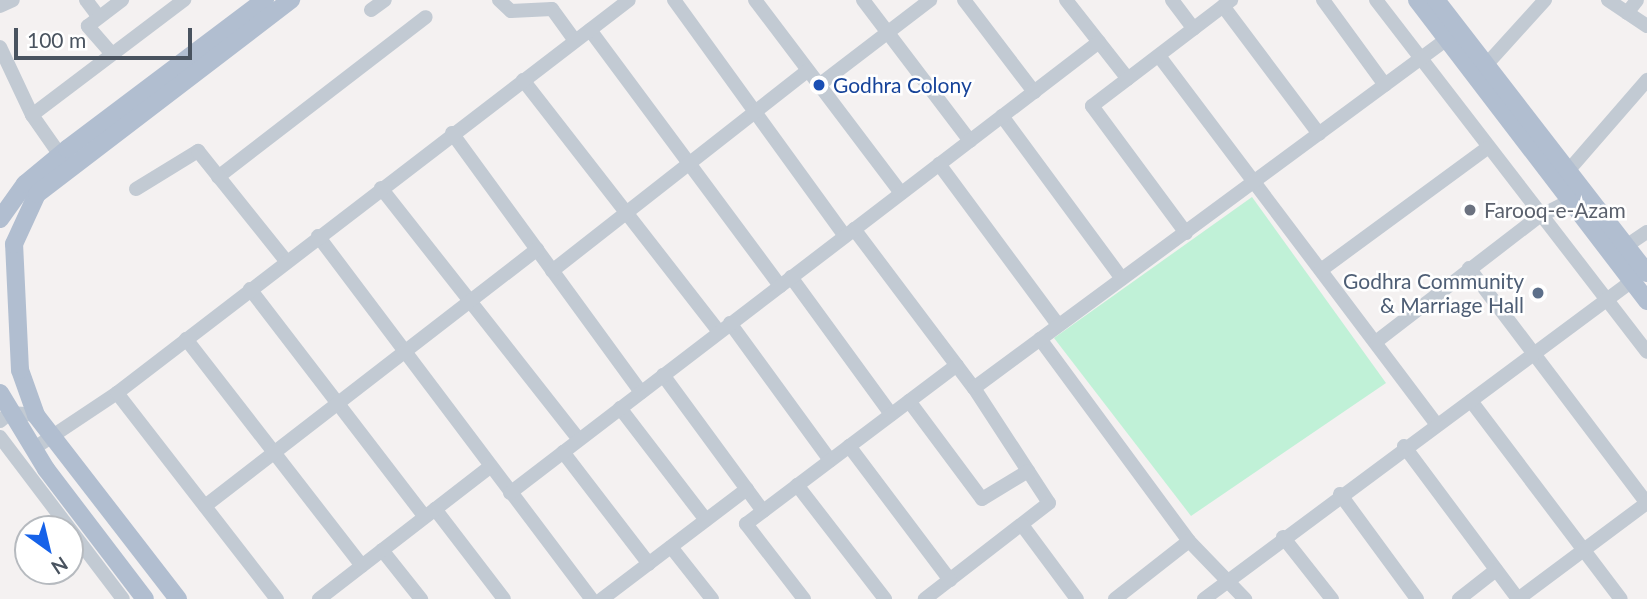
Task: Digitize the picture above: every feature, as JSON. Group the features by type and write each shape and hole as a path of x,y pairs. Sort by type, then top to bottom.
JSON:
{"main road":[{"path":"1,214 60,155 265,0"},
{"path":"177,599 52,436 33,407 20,370 14,244 37,194 291,0"},
{"path":"1417,0 1570,201 1639,277"},
{"path":"1436,0 1626,246 1647,301"},
{"path":"2,406 145,599"}],"street":[{"path":"0,6 13,0"},
{"path":"86,0 99,17"},
{"path":"112,54 88,26 122,0"},
{"path":"32,115 184,0"},
{"path":"371,10 385,0"},
{"path":"499,0 511,11 552,9 575,41"},
{"path":"33,449 117,393 452,133 629,0"},
{"path":"674,0 755,112 957,365 1049,503 925,599"},
{"path":"755,0 901,193"},
{"path":"863,0 970,141"},
{"path":"818,85 930,0"},
{"path":"964,0 1034,92"},
{"path":"1066,0 1128,79"},
{"path":"1172,0 1194,29"},
{"path":"1323,0 1385,85"},
{"path":"1376,0 1538,217 1647,352"},
{"path":"1486,65 1545,0"},
{"path":"1608,0 1647,26"},
{"path":"1628,13 1637,0"},
{"path":"1186,233 1092,106 1227,3 1319,134"},
{"path":"218,177 426,17"},
{"path":"590,30 689,164 891,414"},
{"path":"974,388 1447,39"},
{"path":"510,493 1099,42"},
{"path":"0,47 32,115 60,155"},
{"path":"1158,56 1377,341 1436,423"},
{"path":"552,271 808,71"},
{"path":"523,80 626,213 725,328 830,460"},
{"path":"1568,171 1647,80"},
{"path":"1002,116 1122,279"},
{"path":"452,133 641,392"},
{"path":"1321,270 1487,148"},
{"path":"136,190 194,150 286,261"},
{"path":"939,164 1058,326"},
{"path":"381,188 579,440"},
{"path":"1377,341 1538,217 1570,201"},
{"path":"1626,246 1647,232"},
{"path":"318,236 592,599"},
{"path":"205,506 537,249"},
{"path":"1404,446 1518,599 1647,503 1469,268"},
{"path":"1204,599 1404,446 1471,401 1639,277"},
{"path":"250,289 338,403 504,599"},
{"path":"186,339 362,566"},
{"path":"1040,339 1189,541 1229,578 1245,599"},
{"path":"804,599 746,524 957,365"},
{"path":"663,375 763,511"},
{"path":"117,393 276,599"},
{"path":"909,401 982,499 1028,471"},
{"path":"1471,401 1622,599"},
{"path":"2,406 33,407"},
{"path":"620,408 706,520"},
{"path":"0,437 123,599"},
{"path":"849,446 950,580"},
{"path":"563,452 649,564"},
{"path":"328,596 382,550 490,467"},
{"path":"797,485 885,599"},
{"path":"602,599 618,594 649,564 747,489"},
{"path":"1340,494 1417,599"},
{"path":"1021,525 1077,599"},
{"path":"1283,537 1332,599"},
{"path":"1115,599 1189,541"},
{"path":"671,547 712,599"},
{"path":"382,550 421,599"},
{"path":"1459,599 1496,570"}],"green space":[{"path":"1252,197 1386,383 1191,516 1054,338"}],"place":[{"name":"Godhra Colony","path":"819,85"},
{"name":"Farooq-e-Azam","path":"1470,210"},
{"name":"Godhra Community & Marriage Hall","path":"1538,293"}]}
